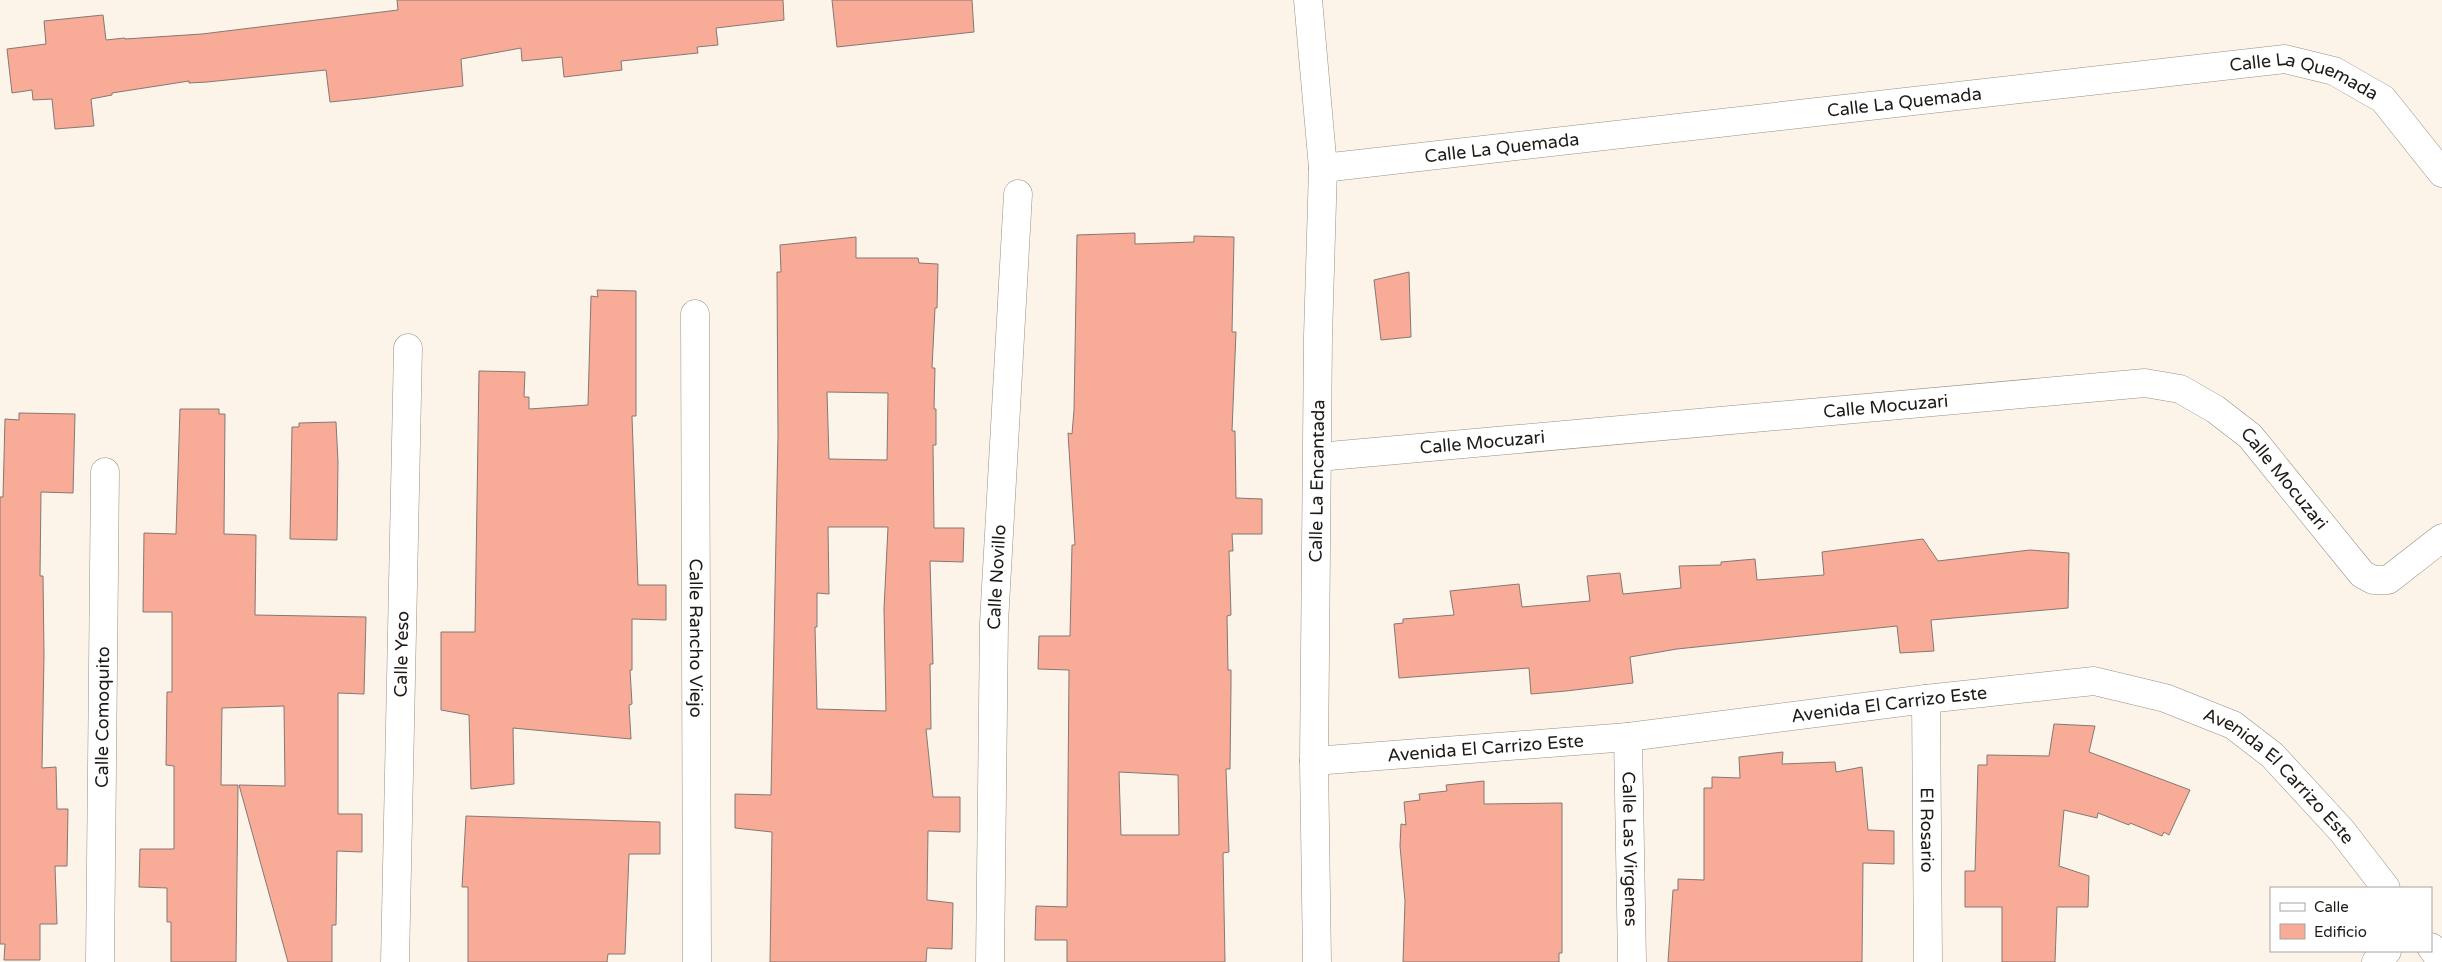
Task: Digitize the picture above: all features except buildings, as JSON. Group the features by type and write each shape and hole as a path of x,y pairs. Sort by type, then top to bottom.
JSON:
{"street":[{"name":"Calle La Encantada","path":"1308,0 1323,168 1318,336 1314,761 1317,962"},
{"name":"Calle La Quemada","path":"1323,168 2285,59 2334,71 2383,99 2442,174"},
{"name":"Calle Novillo","path":"990,962 994,623 1018,194"},
{"name":"Calle Rancho Viejo","path":"694,314 697,962"},
{"name":"Calle Yeso","path":"395,962 408,348"},
{"name":"Calle Mocuzari","path":"1318,457 2146,383 2180,389 2215,408 2250,436 2362,574 2374,580 2388,580 2442,538"},
{"name":"Calle Comoquito","path":"100,962 105,472"},
{"name":"Avenida El Carrizo Este","path":"1314,761 1628,737 1926,700 2094,682 2165,698 2233,724 2284,767 2342,831 2385,887"},
{"name":"El Rosario","path":"1926,700 1928,962"},
{"name":"Calle Las Virgenes","path":"1628,737 1632,962"},
{"path":"2432,948 2442,962"},
{"path":"2376,962 2386,952"}]}
